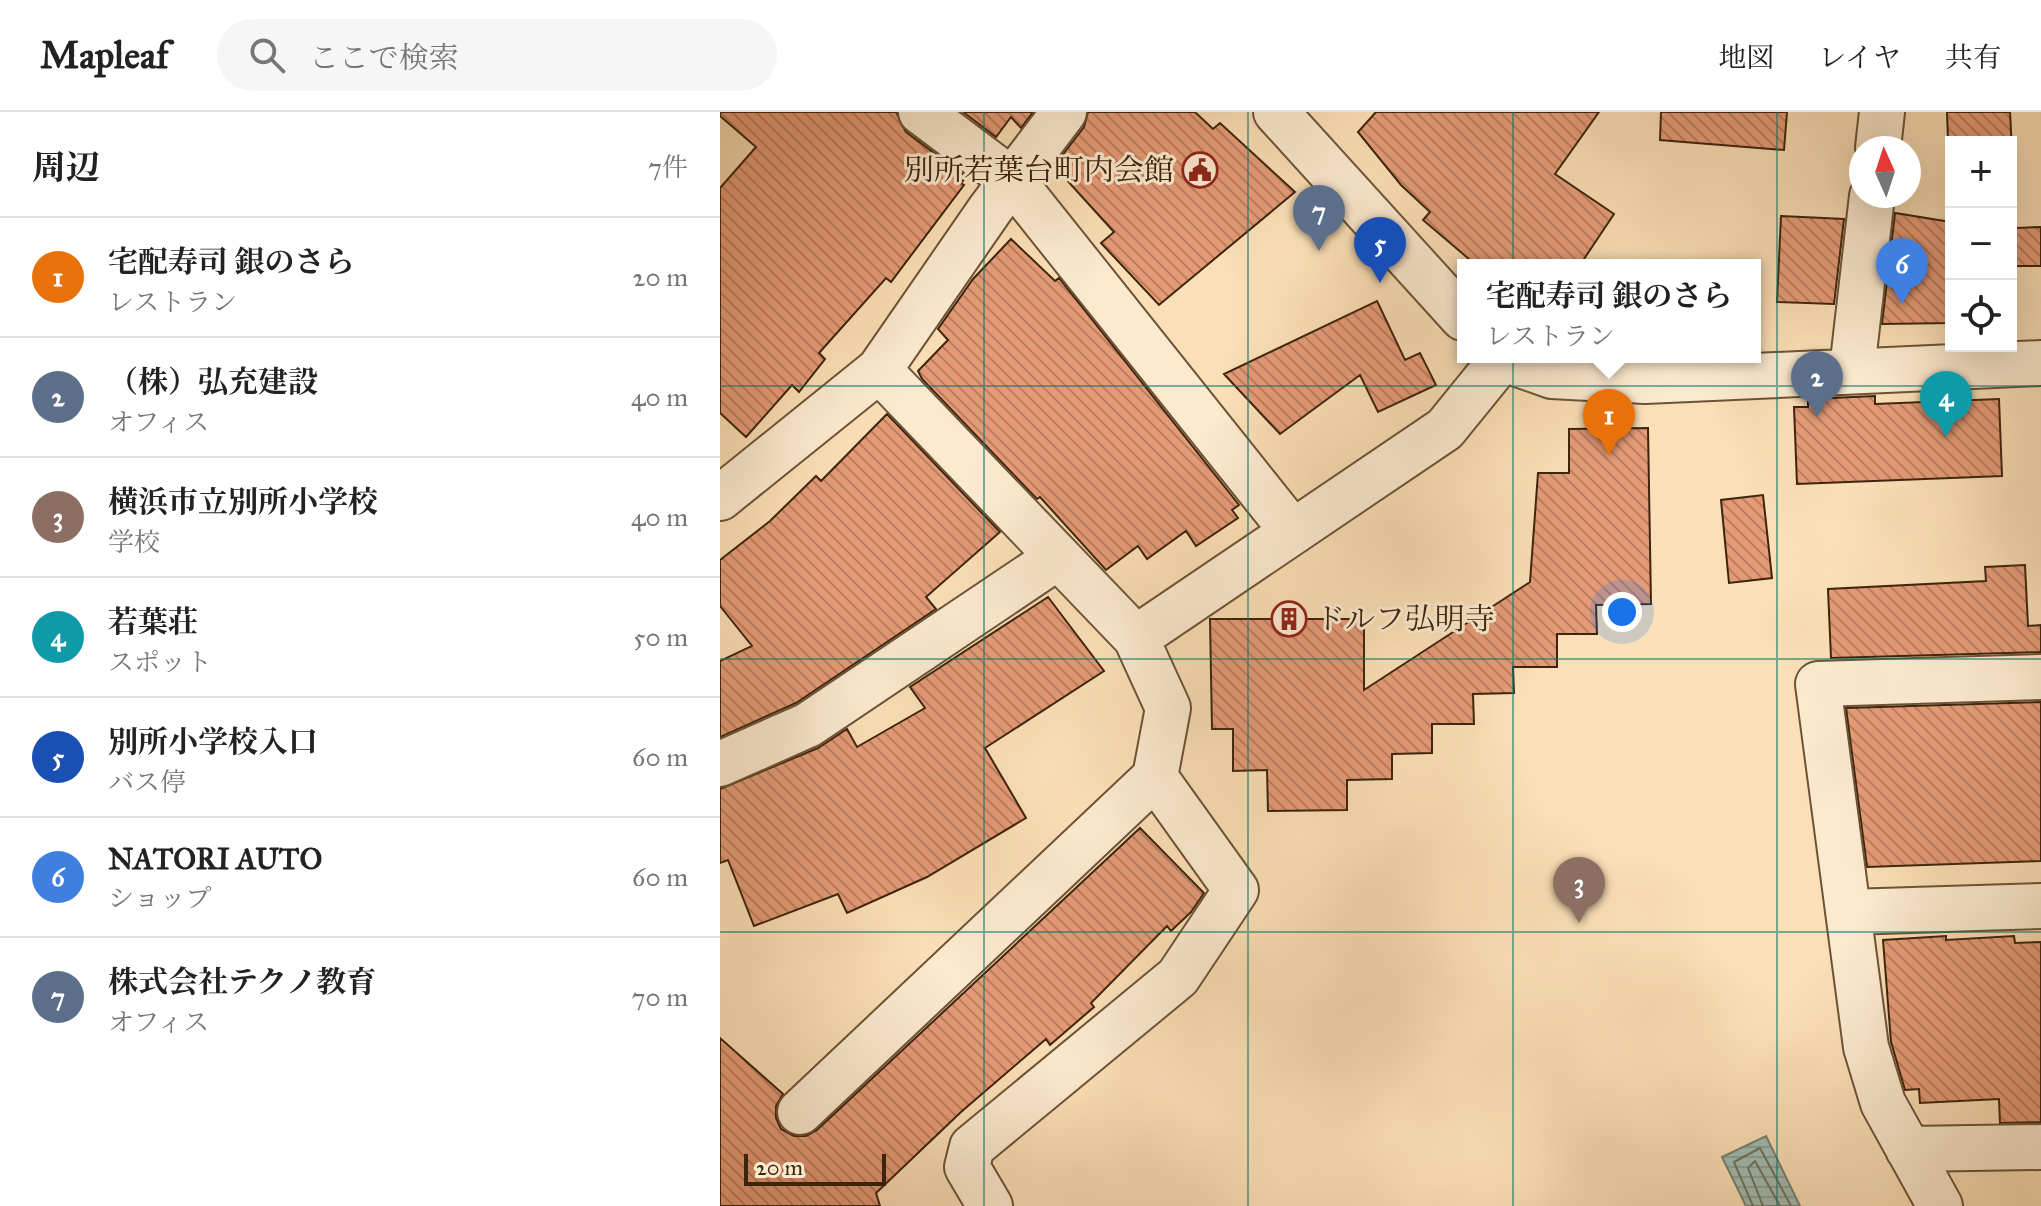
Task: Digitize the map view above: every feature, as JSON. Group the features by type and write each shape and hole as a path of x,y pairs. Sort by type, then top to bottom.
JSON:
{"street":[{"path":"921,112 1013,181 1293,532"},
{"path":"720,498 879,370 1064,112"},
{"path":"1276,112 1457,311"},
{"path":"1879,136 1882,112"},
{"path":"1852,370 1871,208"},
{"path":"1136,638 1445,429 1496,363"},
{"path":"1511,363 1552,376 1645,381 2041,363"},
{"path":"800,1112 1155,777 1168,708 1136,638 879,370"},
{"path":"720,764 808,725 1058,557"},
{"path":"1940,1206 1883,1103 1866,1047 1818,684 2041,677"},
{"path":"990,1206 967,1167 972,1147 1178,977 1236,890 1155,777"},
{"path":"1848,912 2041,906"},
{"path":"1908,1149 2041,1147"}],"water":[{"path":"1766,1136 1800,1206 1746,1206 1722,1157"}],"building":[{"path":"720,112 896,112 906,132 966,177 961,183 964,185 891,282 886,278 819,353 825,359 799,392 792,385 746,437 720,413 720,188 756,147 720,116"},
{"path":"963,112 1033,112 1021,128 1011,117 996,137"},
{"path":"1088,112 1195,112 1213,129 1220,123 1295,192 1159,305 1101,243 1114,232 1054,166 1084,127"},
{"path":"1376,112 1599,112 1555,174 1614,214 1584,259 1469,259 1423,220 1430,212 1401,185 1358,132"},
{"path":"1661,112 1787,112 1784,150 1660,140"},
{"path":"1947,112 2010,112 2011,136 1948,136"},
{"path":"1895,213 1945,221 1945,323 1882,324"},
{"path":"1781,216 1844,219 1834,304 1777,302"},
{"path":"2041,227 2041,266 2017,266 2017,228"},
{"path":"1011,239 1055,281 1059,278 1239,505 1232,510 1238,518 1196,546 1186,531 1147,559 1138,546 1106,570 1040,497 1037,499 922,379 918,371 948,340 938,329 973,279"},
{"path":"1377,301 1405,360 1420,353 1436,385 1378,412 1360,375 1280,434 1224,374"},
{"path":"1875,396 1875,404 1999,399 2002,476 1797,484 1794,407 1808,407 1808,399"},
{"path":"887,414 1000,532 926,597 936,609 796,703 720,737 720,661 752,646 720,606 720,560 770,521 816,476 821,481"},
{"name":"ドルフ弘明寺","path":"1648,428 1651,604 1596,605 1597,634 1557,634 1557,667 1513,667 1514,693 1473,694 1474,724 1432,724 1432,753 1392,754 1392,779 1347,780 1347,810 1268,811 1267,770 1233,771 1233,729 1212,729 1210,619 1364,619 1364,690 1530,582 1538,473 1569,473 1569,429"},
{"path":"1763,495 1772,578 1729,583 1721,500"},
{"path":"2025,565 2028,626 2041,625 2041,652 1831,658 1828,589 1986,581 1985,567"},
{"path":"1048,597 1104,671 985,748 1026,818 927,877 847,913 838,894 754,926 728,860 720,863 720,789 818,748 847,729 857,747 925,708 910,687"},
{"path":"2041,702 2041,861 1867,867 1846,708"},
{"path":"1140,828 1204,893 1191,912 1171,931 1167,926 1091,1003 1094,1007 1050,1045 1046,1039 961,1112 876,1193 880,1206 720,1206 720,1038 783,1094 776,1106 776,1118 781,1129 794,1136 806,1136 817,1130"},
{"path":"1946,936 1946,940 2014,936 2015,943 2041,942 2041,1122 2000,1123 1999,1099 1920,1103 1919,1089 1905,1090 1891,1042 1883,940"}],"place":[{"name":"別所若葉台町内会館","path":"1200,170"},
{"name":"株式会社テクノ教育","path":"1319,251"},
{"name":"別所小学校入口","path":"1380,283"},
{"name":"NATORI AUTO","path":"1902,304"},
{"name":"（株）弘充建設","path":"1817,417"},
{"name":"若葉荘","path":"1946,437"},
{"name":"宅配寿司 銀のさら","path":"1609,455"},
{"name":"ドルフ弘明寺","path":"1289,619"},
{"name":"横浜市立別所小学校","path":"1579,923"}]}
